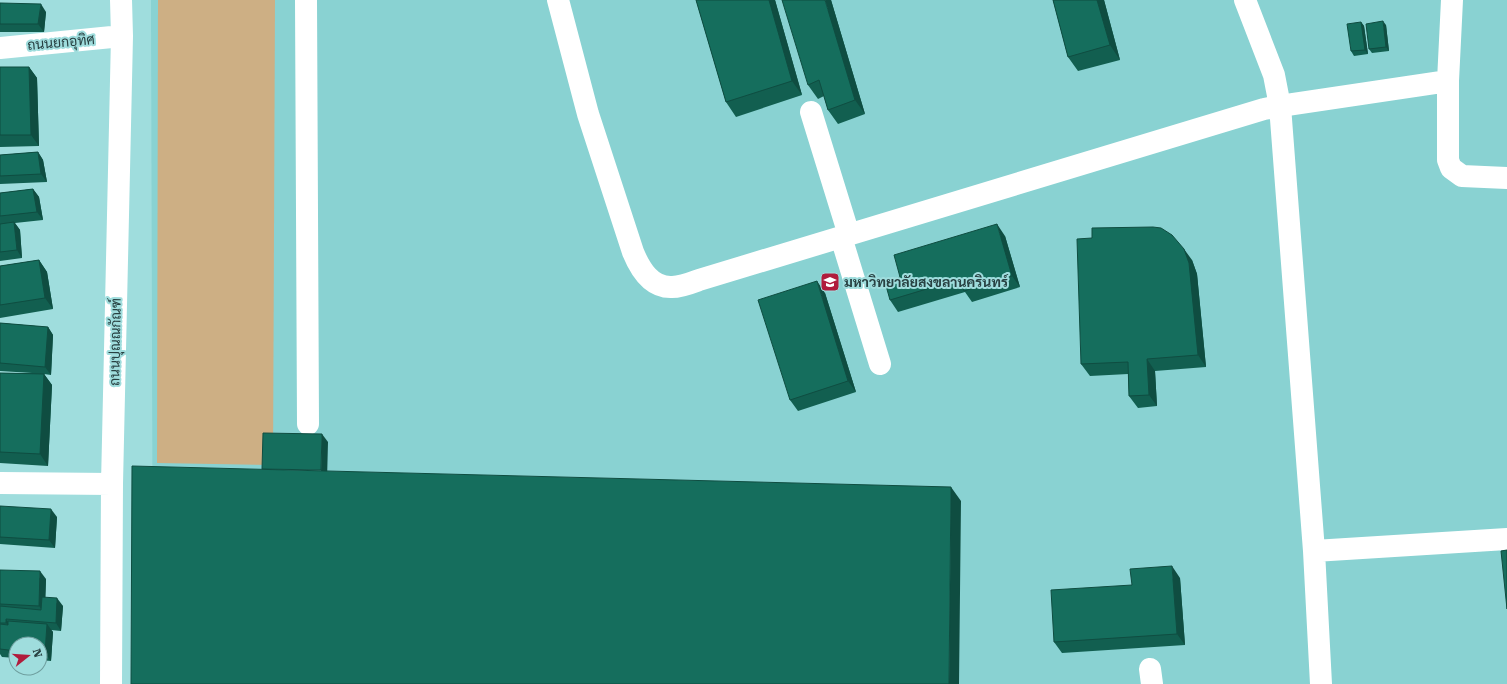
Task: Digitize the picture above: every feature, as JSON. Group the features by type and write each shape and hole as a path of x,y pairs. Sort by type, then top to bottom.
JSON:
{"street":[{"name":"ถนนปุณณกัณฑ์","path":"111,684 112,484 122,36 121,0"},
{"path":"306,0 308,424"},
{"path":"558,0 588,114 633,252 642,270 651,280 666,287 678,286 1264,109 1448,81"},
{"path":"1245,0 1274,74 1280,106 1314,551 1321,684"},
{"path":"1452,0 1448,81 1448,160 1451,168 1462,176 1507,178"},
{"name":"ถนนยกอุทิศ","path":"0,48 122,36"},
{"path":"811,112 880,364"},
{"path":"0,483 112,484"},
{"path":"1314,551 1507,539"}],"shaded area":[{"name":"มหาวิทยาลัยสงขลานครินทร์","path":"151,0 1507,0 1507,684 153,684"},
{"path":"158,0 275,0 273,465 157,463"}],"building":[{"path":"696,0 769,0 792,81 726,102"},
{"path":"782,0 825,0 855,100 828,110 819,80 808,85"},
{"path":"1053,0 1097,0 1110,45 1068,57"},
{"path":"0,3 41,4 38,24 0,24"},
{"path":"1383,21 1386,47 1369,49 1366,24"},
{"path":"1361,22 1365,50 1351,51 1347,24"},
{"path":"0,67 29,67 31,135 0,135"},
{"path":"38,152 41,174 0,176 0,155"},
{"path":"33,189 37,212 0,216 0,193"},
{"path":"14,222 17,250 0,252 0,224"},
{"path":"997,224 1012,276 964,291 960,279 890,300 885,282 900,277 894,255"},
{"path":"1092,228 1161,228 1172,235 1184,249 1189,263 1198,355 1147,359 1149,395 1129,396 1128,362 1081,364 1077,239 1092,238"},
{"path":"39,260 45,298 0,305 0,266"},
{"path":"817,281 848,381 790,400 758,300"},
{"path":"0,323 48,327 45,367 0,363"},
{"path":"0,373 44,374 40,454 0,452"},
{"path":"263,433 322,434 321,470 262,469"},
{"path":"132,466 951,487 949,684 131,684"},
{"path":"0,506 51,509 49,540 0,537"},
{"path":"1507,550 1507,609 1501,551"},
{"path":"1172,566 1177,634 1054,642 1051,590 1132,585 1130,569"},
{"path":"0,570 40,571 39,606 0,604"},
{"path":"42,597 57,598 56,623 6,619 6,623 0,623 0,606 41,610"},
{"path":"8,621 47,624 46,636 8,636 8,650 0,649 0,624 8,625"}],"place":[{"name":"มหาวิทยาลัยสงขลานครินทร์","path":"830,282"}]}
